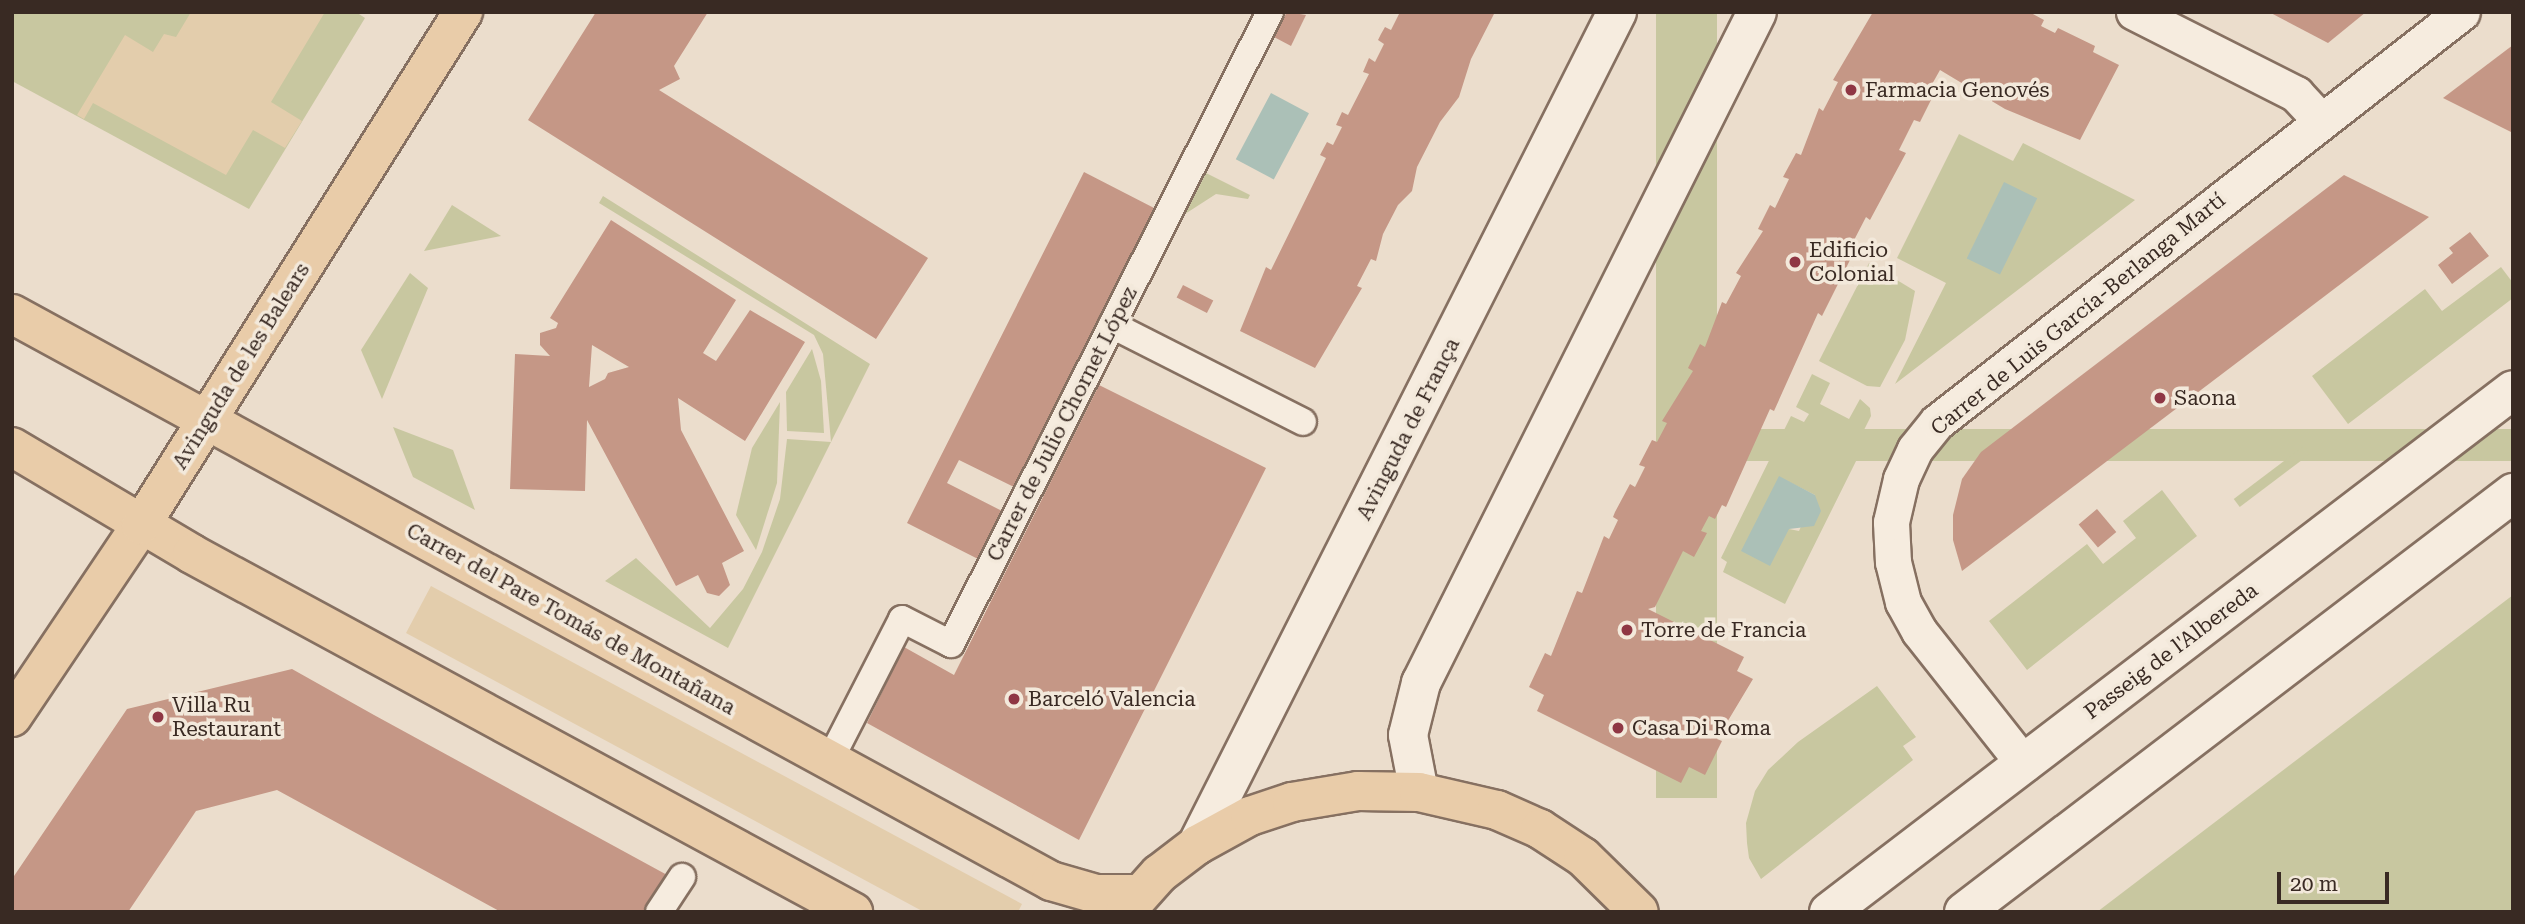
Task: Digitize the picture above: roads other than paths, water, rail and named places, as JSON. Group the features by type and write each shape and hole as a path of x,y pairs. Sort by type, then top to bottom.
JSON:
{"main road":[{"name":"Avinguda de les Balears","path":"12,717 141,525 463,12"},
{"name":"Avinguda de França","path":"1197,845 1617,12"},
{"path":"1419,792 1408,735 1421,683 1757,12"},
{"name":"Carrer del Pare Tomás de Montañana","path":"12,314 1051,881 1132,903"},
{"name":"Passeig de l'Albereda","path":"1829,912 2513,390"},
{"path":"12,447 141,525 853,912"},
{"path":"1964,912 2513,493"},
{"path":"1132,903 1197,845 1250,817 1292,802 1359,791 1419,792 1497,810 1540,829 1583,857 1639,912"}],"street":[{"name":"Carrer de Julio Chornet López","path":"830,760 902,619 951,644 1270,12"},
{"path":"2134,12 2296,93 2320,120"},
{"name":"Carrer de Luis García-Berlanga Martí","path":"2024,764 1919,631 1903,602 1893,562 1891,522 1906,469 1937,422 2320,120 2462,12"},
{"path":"1112,325 1303,422"},
{"path":"659,912 682,877"}],"place":[{"name":"Farmacia Genovés","path":"1851,90"},
{"name":"Edificio Colonial","path":"1795,262"},
{"name":"Saona","path":"2160,398"},
{"name":"Torre de Francia","path":"1627,630"},
{"name":"Barceló Valencia","path":"1014,699"},
{"name":"Villa Ru Restaurant","path":"158,717"},
{"name":"Casa Di Roma","path":"1618,728"}]}
